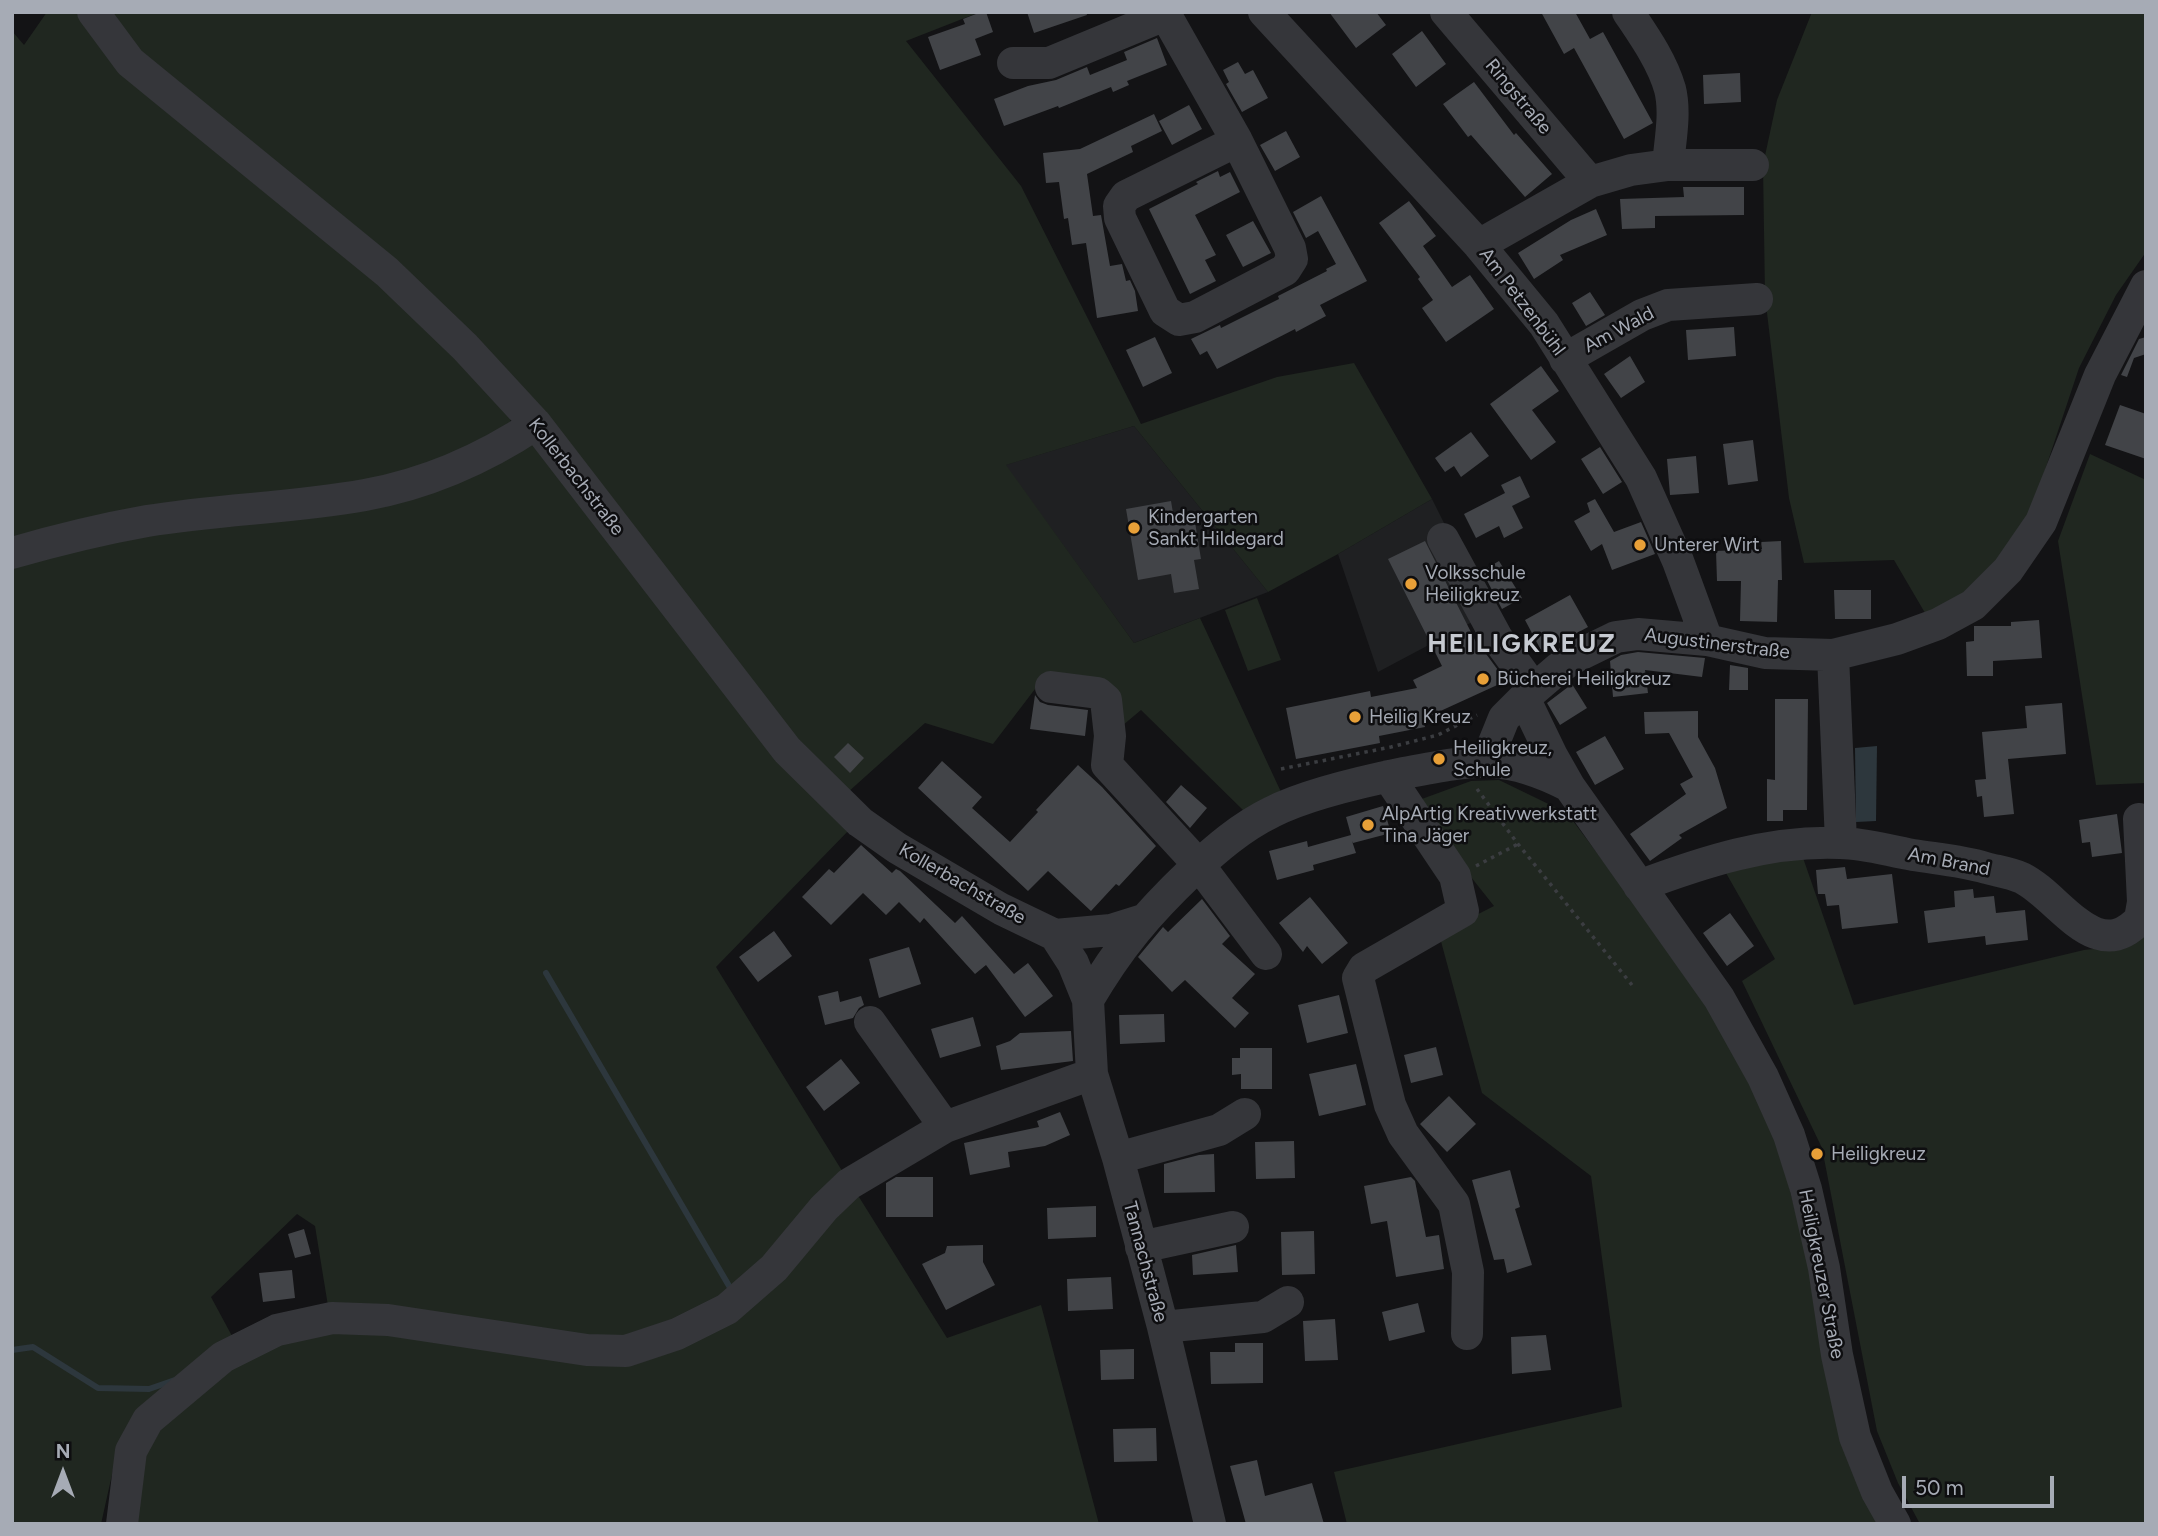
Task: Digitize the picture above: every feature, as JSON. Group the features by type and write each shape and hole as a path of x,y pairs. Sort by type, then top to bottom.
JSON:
{"street":[{"name":"Kollerbachstraße","path":"93,12 130,62 387,272 465,347 536,424 787,750 860,821 897,848 1001,909 1055,935"},
{"name":"Am Petzenbühl","path":"1264,12 1479,244 1544,324 1641,478 1678,561 1707,640"},
{"name":"Ringstraße","path":"1446,12 1590,182"},
{"path":"1628,12 1660,62 1670,90 1672,118 1668,165"},
{"path":"1013,63 1049,63 1164,14 1237,141 1290,248 1292,259 1285,270 1195,317 1179,320 1165,311 1120,218 1119,206 1126,196 1237,141"},
{"path":"1479,244 1590,182 1631,170 1668,165 1753,165"},
{"name":"Augustinerstraße","path":"1521,702 1577,656 1616,637 1638,634 1707,640 1765,653 1833,655 1898,639 1937,624 1973,605 2008,570 2041,522 2100,375 2146,286"},
{"name":"Am Wald","path":"1565,359 1642,315 1668,305 1757,299"},
{"path":"12,553 60,539 149,521 366,495 435,476 498,449 536,424"},
{"name":"Heiligkreuzer Straße","path":"1443,539 1497,638 1521,702 1569,786 1719,998 1763,1077 1788,1135 1806,1189 1824,1268 1837,1355 1855,1437 1877,1492 1895,1524"},
{"path":"1833,655 1841,842"},
{"path":"1051,687 1098,693 1105,700 1110,736 1107,765 1199,865 1266,954"},
{"path":"1479,770 1521,702"},
{"path":"1088,1000 1112,959 1143,920 1228,838 1271,812 1296,802 1388,776 1479,770 1542,773 1569,786"},
{"path":"1388,776 1455,876 1463,911 1364,968 1358,978 1390,1105 1403,1134 1454,1204 1468,1272 1467,1334"},
{"name":"Am Brand","path":"1639,886 1747,851 1841,842 1967,862 2021,878 2095,934 2110,937 2124,933 2140,919 2143,902 2140,819"},
{"path":"1055,935 1111,930 1143,920"},
{"name":"Tannachstraße","path":"1055,935 1073,963 1088,1000 1092,1074 1118,1158 1163,1327 1210,1524"},
{"path":"870,1021 945,1127"},
{"path":"122,1524 131,1451 149,1420 223,1357 277,1330 332,1318 387,1320 587,1350 626,1351 677,1334 727,1309 774,1268 824,1208 849,1184 945,1127 1092,1074"},
{"path":"1118,1158 1219,1130 1245,1114"},
{"path":"1141,1247 1233,1227"},
{"path":"1163,1327 1263,1317 1288,1302"}],"path":[{"path":"1281,769 1426,738 1485,711 1521,702"},
{"path":"1479,770 1518,845 1632,985"},
{"path":"1467,872 1518,845"}],"shaded area":[{"path":"47,12 82,12 381,281 511,407 510,428 416,474 12,543 12,31 24,45"},
{"path":"110,12 980,12 906,41 1021,186 1141,424 1277,377 1354,363 1432,499 1268,592 1134,426 1006,465 1134,643 1200,618 1281,792 1244,811 1141,710 1110,736 1109,698 1048,672 993,744 925,723 847,793 792,742 544,417 141,53"},
{"path":"1812,12 2146,12 2146,252 2116,295 2079,368 2028,521 1969,598 1928,618 1894,560 1804,563 1789,498 1765,296 1763,165 1777,100"},
{"name":"Kindergarten Sankt Hildegard","path":"1134,426 1268,592 1134,643 1005,465"},
{"path":"531,444 544,452 850,829 716,967 844,1174 721,1303 627,1340 328,1306 315,1226 297,1214 211,1297 232,1336 119,1443 101,1524 12,1524 12,560"},
{"path":"2090,454 2146,480 2146,783 2096,785 2058,541"},
{"name":"Volksschule Heiligkreuz","path":"1432,499 1489,613 1378,672 1338,554"},
{"path":"1257,598 1281,660 1248,671 1225,610"},
{"path":"1877,746 1876,821 1856,822 1855,748"},
{"path":"1499,780 1567,813 1710,1003 1777,1139 1868,1499 1877,1524 1347,1524 1334,1472 1622,1407 1591,1176 1482,1093 1439,934 1494,906 1467,872 1419,800 1471,781"},
{"path":"2146,818 2146,1524 1920,1524 1898,1483 1877,1431 1822,1148 1742,981 1775,959 1722,866 1801,852 1854,1005 2084,950 2123,946"},
{"path":"854,1189 947,1338 1041,1305 1099,1524 132,1524 146,1455 161,1429 208,1382 279,1336 333,1327 680,1341"}],"building":[{"path":"986,12 993,32 975,39 981,55 940,70 928,37 965,24 963,19"},
{"path":"1027,12 1086,12 1087,15 1034,33"},
{"path":"1329,12 1376,12 1386,25 1356,48"},
{"path":"1541,12 1575,12 1590,39 1603,32 1653,123 1624,139 1574,48 1564,54"},
{"path":"1422,31 1446,64 1416,87 1392,54"},
{"path":"1157,38 1167,65 1127,81 1129,85 1113,92 1111,87 1004,126 994,99 1028,86 1056,80 1087,67 1090,75 1127,60 1124,52"},
{"path":"1238,62 1245,74 1253,70 1268,98 1242,112 1226,84 1229,82 1223,70"},
{"path":"1740,73 1741,102 1704,104 1703,75"},
{"path":"1474,82 1514,135 1516,133 1552,174 1525,197 1471,135 1468,137 1443,104"},
{"path":"1189,105 1202,129 1172,145 1159,121"},
{"path":"1154,114 1162,131 1131,146 1133,152 1087,174 1093,216 1101,215 1110,266 1122,264 1126,281 1130,280 1135,291 1138,311 1097,318 1086,243 1072,245 1068,218 1064,219 1059,182 1046,183 1043,153 1080,149"},
{"path":"1286,131 1300,157 1275,171 1260,145"},
{"path":"1218,171 1220,177 1230,172 1240,192 1195,215 1216,255 1205,260 1216,281 1190,294 1149,209"},
{"path":"1683,187 1744,187 1744,215 1655,216 1655,228 1622,229 1620,199 1684,197"},
{"path":"1321,196 1367,281 1320,305 1326,316 1217,369 1207,351 1200,355 1191,339 1220,325 1221,328 1279,299 1278,296 1336,264 1318,231 1306,238 1293,212"},
{"path":"1409,201 1436,236 1423,246 1452,287 1470,275 1494,309 1446,342 1422,308 1433,300 1418,279 1420,277 1379,223"},
{"path":"1596,209 1607,235 1560,255 1563,260 1534,279 1518,253 1571,220"},
{"path":"1253,221 1271,253 1243,267 1226,235"},
{"path":"1590,292 1605,315 1586,326 1572,303"},
{"path":"1734,327 1736,356 1688,360 1686,330"},
{"path":"1155,337 1172,373 1143,387 1126,350"},
{"path":"2146,337 2146,354 2134,358 2127,377 2121,375 2139,339"},
{"path":"1630,356 1645,382 1621,398 1604,374"},
{"path":"1541,366 1559,391 1532,410 1556,442 1531,460 1490,404"},
{"path":"2120,405 2146,414 2146,459 2105,445"},
{"path":"1471,432 1489,456 1461,477 1454,466 1445,472 1435,458"},
{"path":"1753,440 1758,481 1728,485 1723,444"},
{"path":"1600,447 1622,482 1603,494 1581,459"},
{"path":"1696,456 1699,493 1670,495 1667,459"},
{"path":"1520,476 1530,497 1512,506 1523,528 1504,538 1499,526 1476,538 1464,514 1505,493 1501,485"},
{"path":"1595,499 1614,532 1641,522 1655,554 1612,570 1602,544 1591,551 1574,521 1590,512 1587,503"},
{"path":"1171,501 1175,525 1195,522 1201,559 1194,560 1199,589 1174,593 1171,574 1138,580 1126,509"},
{"path":"1425,541 1479,648 1481,647 1506,681 1423,719 1425,727 1379,736 1380,743 1296,759 1286,708 1370,691 1371,697 1417,688 1413,680 1442,666 1388,559"},
{"path":"1781,541 1782,580 1778,580 1777,622 1740,621 1741,581 1717,581 1716,551 1762,549 1761,542"},
{"path":"1499,561 1522,598 1502,609 1482,571"},
{"path":"1834,590 1871,590 1871,619 1835,619"},
{"path":"1570,595 1588,627 1542,652 1525,620"},
{"path":"2039,620 2042,658 1993,661 1993,676 1967,676 1966,642 1974,641 1974,626 2011,626 2011,622"},
{"path":"1638,652 1705,658 1702,677 1645,670 1648,693 1613,697 1610,661 1621,655"},
{"path":"1730,665 1748,668 1748,690 1729,690"},
{"path":"1572,684 1587,708 1560,725 1547,703"},
{"path":"1035,695 1040,702 1048,705 1088,710 1085,736 1030,729"},
{"path":"1775,699 1808,699 1807,810 1783,810 1783,821 1767,821 1767,779 1775,780"},
{"path":"2062,703 2066,754 2008,759 2014,814 1984,817 1982,796 1977,797 1975,780 1986,779 1982,732 2027,728 2025,706"},
{"path":"1698,711 1698,737 1715,768 1727,808 1679,835 1682,838 1650,861 1630,834 1686,794 1680,784 1693,777 1669,733 1645,734 1644,712"},
{"path":"1605,736 1624,769 1595,785 1576,752"},
{"path":"848,743 864,758 850,773 834,757"},
{"path":"942,761 982,797 972,808 1010,842 1078,765 1156,846 1119,886 1116,884 1091,911 1048,871 1028,891 918,788"},
{"path":"1181,785 1207,808 1190,828 1166,802"},
{"path":"1383,806 1391,833 1353,843 1352,841 1356,853 1313,865 1314,870 1277,880 1269,851 1307,841 1308,847 1351,835 1346,817"},
{"path":"2117,814 2122,853 2092,857 2090,842 2082,843 2079,820"},
{"path":"861,845 892,873 896,869 900,871 955,923 962,916 1014,974 1028,963 1053,996 1025,1017 986,965 975,974 924,918 920,923 899,902 886,915 863,893 831,925 802,897 829,869 834,873"},
{"path":"1845,867 1847,879 1892,874 1898,923 1842,929 1839,905 1827,906 1825,894 1818,894 1816,870"},
{"path":"1973,889 1974,898 1994,896 1996,913 2025,910 2028,940 1986,945 1985,936 1928,943 1924,911 1955,907 1954,891"},
{"path":"1310,897 1348,943 1322,964 1307,946 1303,952 1279,923"},
{"path":"1202,899 1230,936 1222,944 1255,974 1232,998 1249,1013 1235,1028 1185,980 1172,992 1138,957 1163,927 1168,932"},
{"path":"1730,913 1754,946 1727,966 1703,933"},
{"path":"774,931 792,956 758,982 739,957"},
{"path":"909,947 921,984 879,998 869,959"},
{"path":"838,991 840,1002 861,996 864,1005 853,1018 825,1025 818,996"},
{"path":"1339,995 1348,1033 1307,1043 1298,1005"},
{"path":"1164,1014 1165,1042 1120,1044 1119,1015"},
{"path":"973,1017 981,1046 940,1058 931,1029"},
{"path":"1071,1031 1073,1061 1001,1070 996,1046 1010,1041 1020,1033"},
{"path":"1436,1047 1443,1075 1411,1083 1404,1055"},
{"path":"1240,1048 1272,1048 1272,1089 1241,1089 1241,1074 1232,1075 1232,1058 1240,1058"},
{"path":"841,1059 860,1083 824,1111 806,1087"},
{"path":"1356,1064 1366,1105 1319,1116 1309,1074"},
{"path":"1449,1096 1476,1124 1447,1152 1420,1124"},
{"path":"1060,1112 1070,1135 1045,1146 1008,1152 1010,1167 970,1175 964,1143 1039,1127 1037,1121"},
{"path":"1294,1141 1295,1178 1256,1179 1255,1142"},
{"path":"1214,1154 1215,1192 1164,1193 1164,1164"},
{"path":"1510,1170 1520,1207 1515,1209 1532,1265 1507,1273 1504,1259 1494,1260 1472,1180"},
{"path":"896,1177 933,1177 933,1217 886,1217 886,1183"},
{"path":"1411,1177 1415,1181 1426,1237 1439,1235 1444,1269 1396,1277 1387,1221 1371,1224 1364,1186"},
{"path":"1096,1206 1096,1237 1048,1239 1047,1208"},
{"path":"304,1229 311,1254 295,1258 288,1234"},
{"path":"1314,1231 1315,1274 1282,1275 1281,1232"},
{"path":"983,1245 983,1262 995,1285 946,1310 922,1264 945,1253 947,1246"},
{"path":"1236,1245 1238,1272 1193,1275 1192,1255"},
{"path":"292,1270 295,1298 263,1302 259,1273"},
{"path":"1111,1277 1113,1309 1068,1311 1067,1279"},
{"path":"1418,1303 1425,1332 1389,1341 1382,1312"},
{"path":"1335,1319 1338,1360 1305,1361 1303,1321"},
{"path":"1546,1335 1551,1370 1512,1374 1511,1337"},
{"path":"1235,1343 1263,1343 1263,1383 1211,1384 1210,1352 1235,1352"},
{"path":"1134,1349 1134,1379 1101,1380 1100,1350"},
{"path":"1156,1428 1157,1461 1114,1462 1113,1429"},
{"path":"1257,1460 1265,1496 1312,1483 1324,1524 1246,1524 1230,1466"}],"waterway":[{"path":"546,973 732,1291"},
{"path":"12,1350 33,1347 98,1388 149,1389 175,1380"}],"place":[{"name":"Kindergarten Sankt Hildegard","path":"1134,528"},
{"name":"Unterer Wirt","path":"1640,545"},
{"name":"Volksschule Heiligkreuz","path":"1411,584"},
{"name":"Bücherei Heiligkreuz","path":"1483,679"},
{"name":"Heilig Kreuz","path":"1355,717"},
{"name":"Heiligkreuz, Schule","path":"1439,759"},
{"name":"AlpArtig Kreativwerkstatt Tina Jäger","path":"1368,825"},
{"name":"Heiligkreuz","path":"1817,1154"}],"district":[{"name":"HEILIGKREUZ","path":"1522,644"}]}
